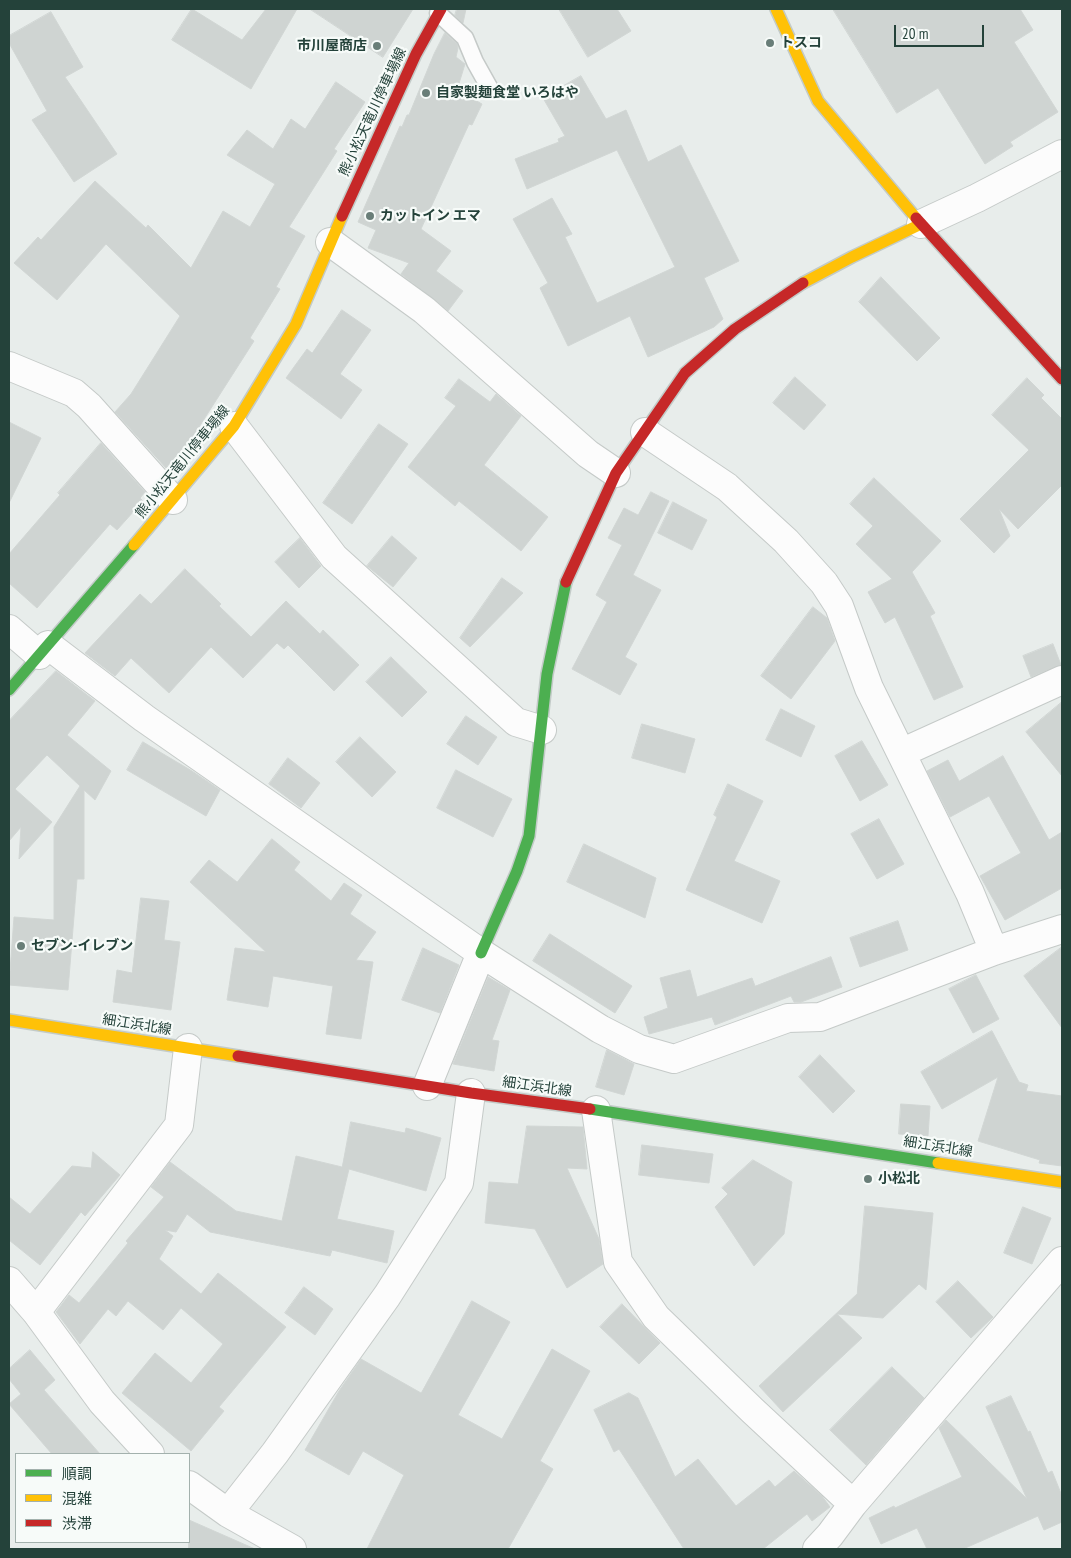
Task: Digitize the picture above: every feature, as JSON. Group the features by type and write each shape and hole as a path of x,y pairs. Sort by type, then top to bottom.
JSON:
{"main road":[{"path":"776,9 818,101 853,145 922,224 1062,379"},
{"name":"熊小松天竜川停車場線","path":"9,690 173,500 234,426 296,324 330,242 416,54 440,11"},
{"path":"481,953 518,871 529,836 547,674 564,585 616,473 685,373 735,328 798,286 852,257 922,224"},
{"name":"細江浜北線","path":"9,1020 471,1093 596,1110 1062,1182"}],"street":[{"path":"922,224 1062,154"},
{"path":"330,242 424,310 588,454 616,473"},
{"path":"9,366 74,393 90,406 173,500"},
{"path":"234,426 334,557 516,722 542,730"},
{"path":"645,432 727,487 786,541 824,583 839,606 869,688 970,892 994,951"},
{"path":"9,628 144,718 481,953 600,1029 639,1049 674,1060 788,1018 820,1017 994,951 1062,929"},
{"path":"901,753 1062,680"},
{"path":"427,1086 481,953"},
{"path":"36,1312 178,1124 188,1048"},
{"path":"228,1513 275,1453 387,1296 459,1183 471,1093"},
{"path":"596,1110 618,1262 656,1317 853,1504"},
{"path":"817,1549 853,1504 1062,1261"},
{"path":"9,1280 36,1312 102,1402 149,1453"},
{"path":"190,1486 228,1513 292,1549"}],"lane":[{"path":"440,11 465,38 475,62 489,87"}],"building":[{"path":"192,9 242,40 266,9 297,9 251,89 172,40"},
{"path":"310,9 413,9 383,57"},
{"path":"457,9 466,9 463,23 455,15"},
{"path":"559,9 617,9 631,31 588,57"},
{"path":"833,9 1020,9 1033,30 1014,42 1058,112 1010,142 1013,146 985,164 938,88 897,113"},
{"path":"51,12 83,67 65,77 117,154 74,182 32,120 47,111 9,43 9,36"},
{"path":"445,33 457,44 456,57 465,64 457,90 482,104 472,125 469,124 421,229 451,251 436,271 463,291 448,311 401,274 409,263 368,248 376,230 358,222 400,126 402,127 407,115 409,115 434,54"},
{"path":"581,76 606,119 626,110 648,162 681,145 739,261 704,278 723,319 714,327 648,357 630,316 568,346 540,288 548,283 513,219 552,198 572,234 565,237 597,303 675,267 617,150 527,189 515,159 559,142 558,139 565,136 543,98"},
{"path":"336,82 365,102 334,149 337,151 289,227 305,236 276,287 280,289 250,338 254,341 192,438 166,468 115,412 131,394 180,316 106,244 57,300 14,263 38,237 41,240 95,181 146,228 148,225 191,268 223,211 250,227 275,184 227,155 247,130 273,149 291,119 305,129"},
{"path":"881,277 940,338 917,361 859,302"},
{"path":"342,310 371,330 340,374 362,390 341,419 286,378 307,349 312,353"},
{"path":"795,377 826,405 804,430 773,403"},
{"path":"1027,378 1044,395 1041,398 1062,419 1062,485 1018,529 999,509 1010,536 994,553 960,519 1029,450 992,415"},
{"path":"459,379 490,402 496,394 521,416 484,465 548,517 521,551 459,501 455,506 408,467 456,406 445,398"},
{"path":"9,422 41,438 9,503"},
{"path":"379,424 408,444 352,524 323,503"},
{"path":"101,443 145,492 140,498 143,501 117,530 110,524 37,608 9,583 9,554 60,495 58,493"},
{"path":"874,478 941,541 912,572 935,613 930,616 963,687 934,700 895,617 885,623 868,592 892,579 856,544 873,526 850,504"},
{"path":"651,492 669,501 633,575 661,590 625,657 637,664 620,695 572,669 607,602 596,595 622,545 608,538 624,508 638,515"},
{"path":"673,502 707,520 692,550 658,533"},
{"path":"392,536 417,558 393,587 367,566"},
{"path":"300,538 321,566 299,588 275,562"},
{"path":"185,569 251,637 286,601 320,634 323,630 359,665 334,691 288,645 284,649 277,643 243,678 211,647 169,693 131,658 115,676 85,653 140,594 151,604"},
{"path":"502,578 523,593 470,647 460,638"},
{"path":"813,607 827,618 835,641 791,699 761,676"},
{"path":"1053,644 1061,665 1031,677 1023,656"},
{"path":"391,657 427,692 402,717 366,682"},
{"path":"56,671 95,701 67,735 111,771 95,800 84,790 84,879 77,879 68,990 9,985 14,917 54,920 54,827 80,786 47,755 15,789 52,822 19,859 21,827 9,841 9,721"},
{"path":"1062,702 1062,776 1026,732"},
{"path":"781,709 815,726 801,757 766,740"},
{"path":"466,716 497,737 478,765 447,744"},
{"path":"642,724 695,739 685,773 632,758"},
{"path":"360,737 396,772 372,797 336,762"},
{"path":"862,741 888,785 860,801 835,756"},
{"path":"143,742 220,790 206,816 127,770"},
{"path":"1003,756 1049,840 1062,832 1062,888 1005,920 980,876 1021,853 989,796 950,817 927,771 948,760 959,781"},
{"path":"288,758 320,783 301,808 269,784"},
{"path":"456,770 512,799 493,837 437,808"},
{"path":"728,784 763,801 734,861 780,881 762,923 686,890 717,817 714,815"},
{"path":"879,819 904,864 877,879 851,834"},
{"path":"272,839 300,862 294,870 331,901 344,883 362,895 350,914 376,932 356,960 373,962 361,1039 326,1034 333,986 273,976 268,1007 227,1000 235,948 266,952 190,882 209,860 237,882"},
{"path":"584,844 656,878 645,918 567,882"},
{"path":"141,898 169,901 164,940 180,942 171,1010 113,1002 117,970 132,973"},
{"path":"898,921 908,950 860,967 850,938"},
{"path":"550,934 632,986 615,1013 533,961"},
{"path":"1062,947 1062,1028 1024,976"},
{"path":"423,948 459,965 440,1013 402,1000"},
{"path":"831,957 842,987 801,1002 794,1002 791,996 715,1025 712,1017 649,1034 644,1017 668,1008 660,978 690,970 697,997 752,978 755,986"},
{"path":"976,975 999,1019 973,1033 949,989"},
{"path":"488,977 510,990 492,1040 499,1041 494,1071 453,1064"},
{"path":"992,1031 1019,1082 1028,1085 1026,1091 1062,1096 1062,1166 1039,1163 1040,1160 978,1141 998,1077 942,1109 921,1072"},
{"path":"607,1050 634,1064 624,1095 596,1087"},
{"path":"820,1055 855,1091 833,1113 799,1077"},
{"path":"901,1104 930,1106 928,1136 899,1134"},
{"path":"351,1122 405,1133 406,1128 441,1138 426,1191 349,1169 337,1219 394,1231 387,1263 332,1250 330,1256 210,1232 187,1214 176,1232 165,1230 173,1236 159,1259 201,1294 218,1273 286,1327 219,1407 224,1411 191,1451 122,1393 155,1353 191,1383 223,1344 181,1308 163,1330 128,1301 116,1316 108,1309 80,1344 56,1312 69,1295 79,1303 128,1243 126,1241 164,1197 151,1187 170,1162 236,1211 282,1221 296,1156 342,1167"},
{"path":"527,1126 583,1127 587,1169 567,1168 599,1239 603,1264 567,1288 535,1229 485,1223 489,1182 518,1184"},
{"path":"642,1145 713,1154 709,1183 639,1175"},
{"path":"93,1152 120,1175 85,1216 81,1212 40,1265 9,1240 9,1197 30,1214 72,1166 91,1168"},
{"path":"753,1160 792,1182 784,1234 754,1266 715,1207 728,1194 722,1188"},
{"path":"865,1206 933,1213 926,1290 919,1284 883,1318 837,1314 862,1338 783,1412 759,1386 857,1294"},
{"path":"1023,1207 1051,1218 1032,1264 1004,1253"},
{"path":"958,1281 993,1317 971,1338 936,1302"},
{"path":"304,1287 333,1309 315,1335 285,1313"},
{"path":"472,1301 510,1322 458,1415 502,1439 552,1349 590,1371 540,1461 553,1469 508,1549 367,1549 404,1475 363,1451 349,1475 305,1450 339,1391 361,1359 421,1393"},
{"path":"622,1304 660,1343 639,1364 600,1327"},
{"path":"30,1350 55,1380 44,1390 99,1453 51,1453 9,1404 21,1394 9,1379 9,1369"},
{"path":"892,1367 924,1398 866,1465 830,1430"},
{"path":"629,1393 638,1398 675,1477 698,1459 736,1506 769,1480 775,1487 794,1471 822,1496 830,1507 812,1521 807,1514 763,1549 684,1549 619,1449 614,1452 594,1410"},
{"path":"1011,1396 1028,1432 1030,1431 1048,1473 1052,1471 1062,1496 1062,1522 1044,1530 1038,1516 963,1549 927,1549 917,1528 881,1544 869,1518 962,1477 939,1428 946,1420 1027,1499 986,1407"},
{"path":"190,1520 255,1549 189,1549"}],"traffic: fast":[{"path":"9,690 134,545"},
{"path":"481,953 517,871 529,836 547,674 566,582"},
{"path":"590,1109 938,1163"}],"traffic: slow":[{"path":"776,9 818,101 916,218"},
{"path":"134,545 234,426 296,324 342,216"},
{"path":"803,283 921,224"},
{"path":"9,1020 238,1056"},
{"path":"938,1163 1062,1182"}],"traffic: jam":[{"path":"342,216 416,54 441,9"},
{"path":"916,218 1062,379"},
{"path":"566,582 616,473 685,373 735,329 803,283"},
{"path":"238,1056 471,1093 590,1109"}],"place":[{"name":"トスコ","path":"770,43"},
{"name":"市川屋商店","path":"377,46"},
{"name":"自家製麺食堂 いろはや","path":"426,93"},
{"name":"カットイン エマ","path":"370,216"},
{"name":"セブン-イレブン","path":"21,946"},
{"name":"小松北","path":"868,1179"}]}
